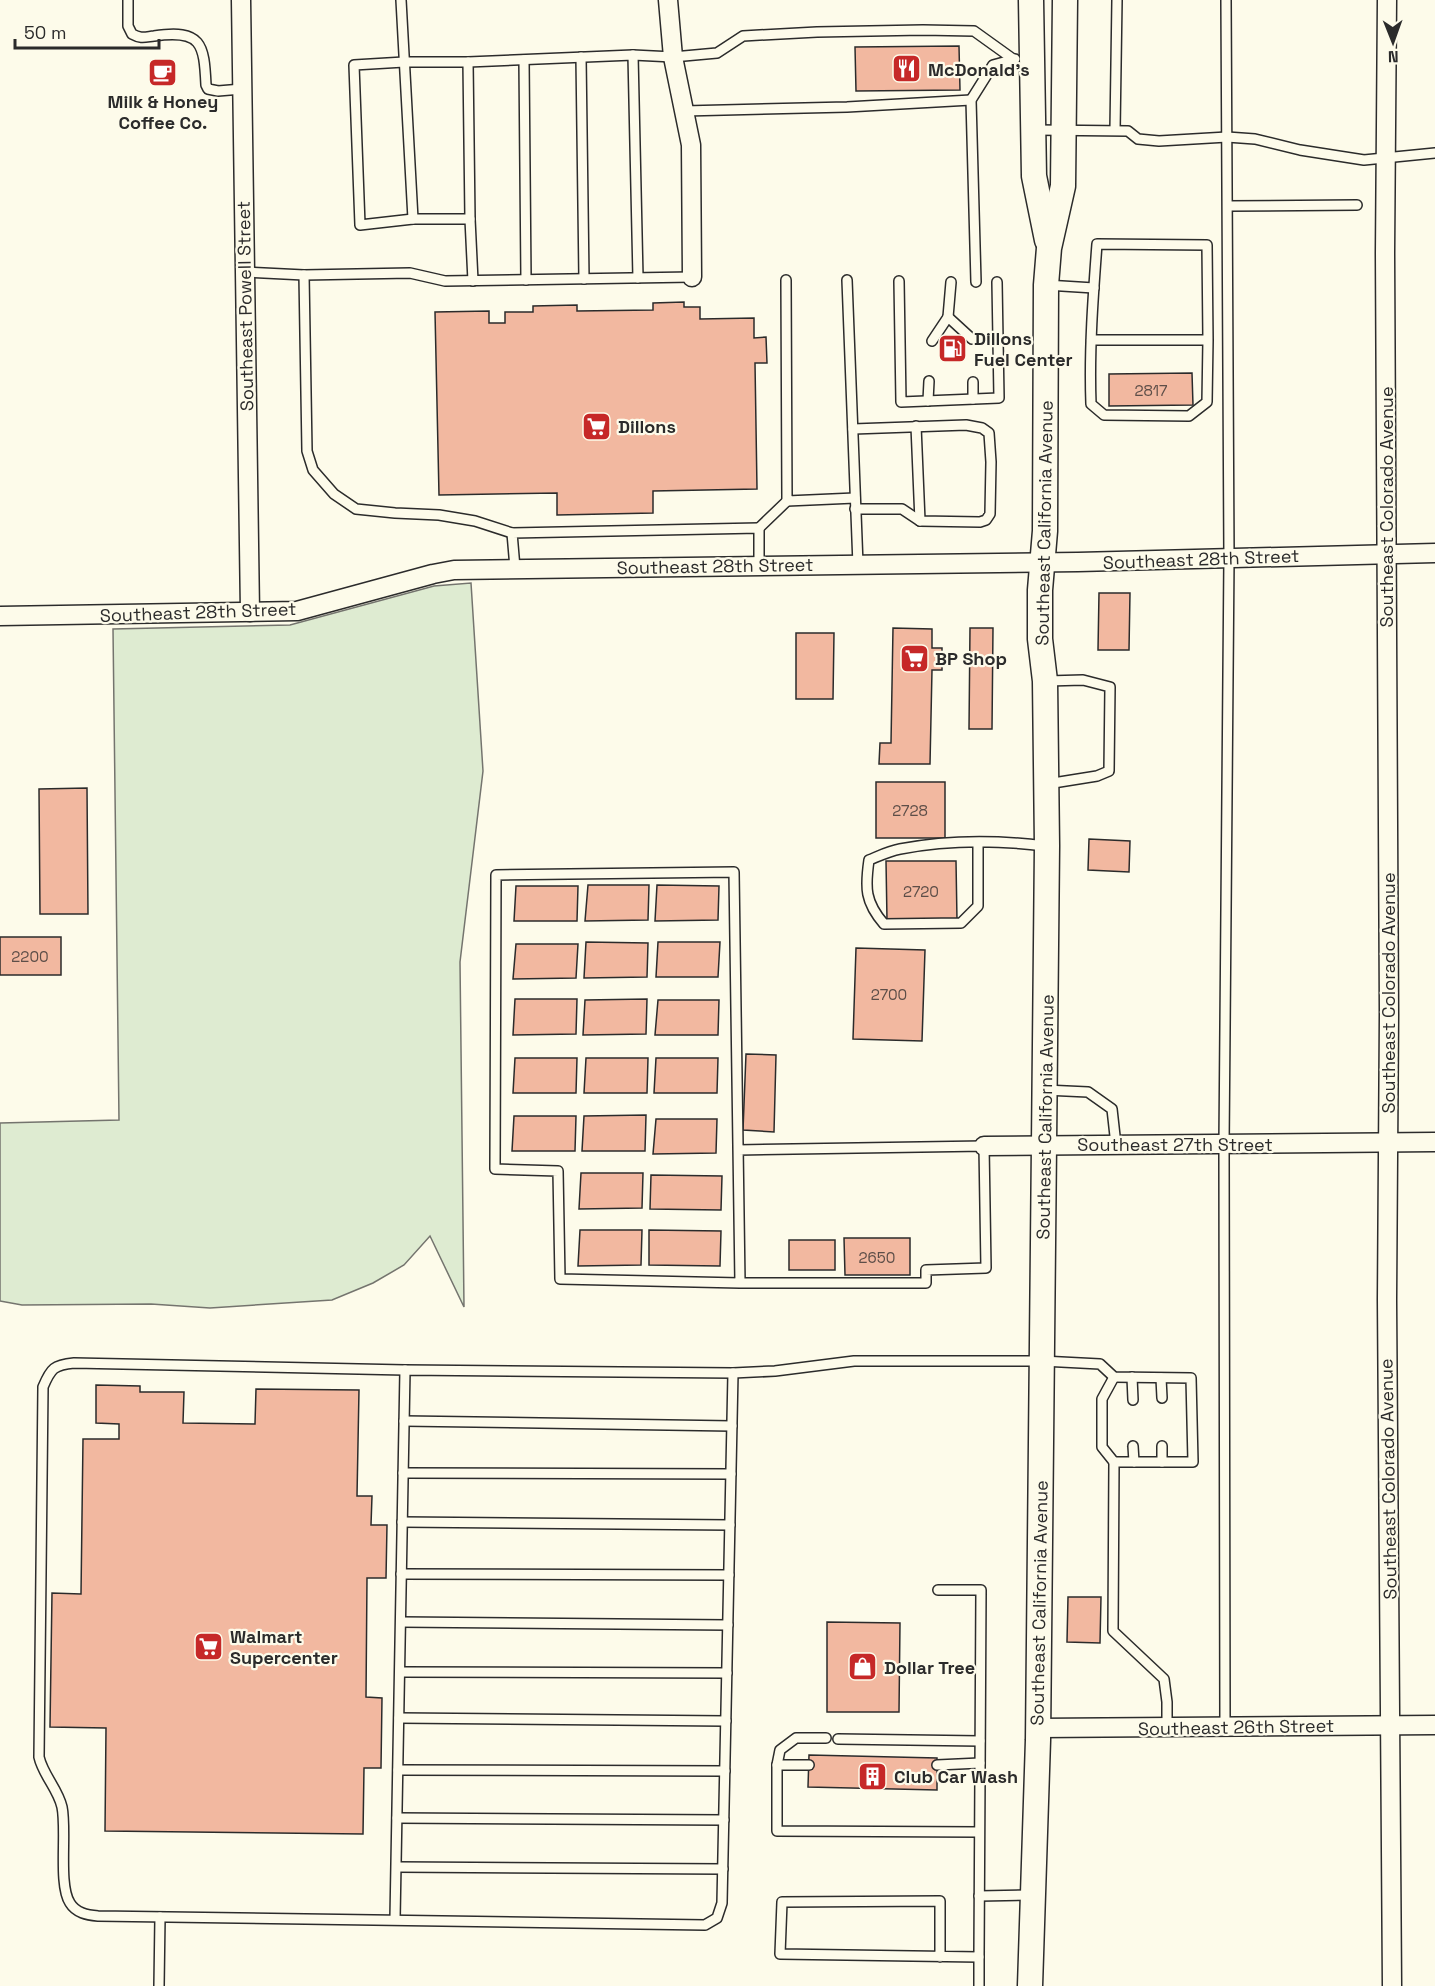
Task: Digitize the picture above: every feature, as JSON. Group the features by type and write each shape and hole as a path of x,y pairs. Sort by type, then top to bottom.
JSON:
{"main road":[{"name":"Southeast California Avenue","path":"1031,0 1023,60 1033,130 1034,176 1049,248"},
{"name":"Southeast California Avenue","path":"1030,1986 1038,1728 1045,1090 1047,783 1045,681 1040,639 1046,531 1046,285 1049,248 1064,186 1065,0"}],"street":[{"name":"Southeast Powell Street","path":"242,0 250,612"},
{"path":"668,0 673,57 691,145 692,277"},
{"name":"Southeast Colorado Avenue","path":"1387,0 1386,554 1389,1014 1387,1300 1392,1986"},
{"name":"Southeast 28th Street","path":"0,616 297,612 454,570 1043,563 1435,553"},
{"name":"Southeast 27th Street","path":"984,1146 1435,1142"},
{"name":"Southeast 26th Street","path":"1038,1728 1435,1725"}],"lane":[{"path":"128,0 128,26 132,34 144,39 172,35 196,39 204,52 208,89 242,90"},
{"path":"400,0 413,219"},
{"path":"1115,130 1117,0"},
{"path":"1225,1727 1224,1145 1229,558 1226,0"},
{"path":"470,219 413,219 360,225 354,65 633,55 673,57 717,53 743,36 828,32 974,31 1023,60"},
{"path":"633,55 638,278"},
{"path":"581,57 584,279"},
{"path":"524,60 526,280"},
{"path":"976,282 971,100 993,65 1023,60"},
{"path":"468,62 473,280"},
{"path":"684,111 847,107 971,100"},
{"path":"1033,130 1128,131 1138,139 1159,141 1227,137 1255,139 1300,150 1364,160 1435,153"},
{"path":"1228,206 1357,205"},
{"path":"1207,245 1207,402 1189,416 1104,415 1091,404 1091,340 1097,244 1207,245 1228,246"},
{"path":"244,272 304,275 410,273 445,281 692,277"},
{"path":"304,275 307,451 313,470 334,494 356,509 439,515 475,521 512,533 759,528 787,501 855,498"},
{"path":"786,280 787,501"},
{"path":"847,280 858,565"},
{"path":"899,281 901,402 999,398 997,282"},
{"path":"932,341 948,317 951,282"},
{"path":"1046,285 1094,288"},
{"path":"948,317 972,339"},
{"path":"1091,340 1208,340"},
{"path":"928,400 930,381"},
{"path":"973,382 974,399"},
{"path":"853,429 966,425 982,428 989,433 991,462 990,514 986,520 980,522 920,521 902,509 855,509"},
{"path":"916,426 920,521"},
{"path":"759,528 759,566"},
{"path":"512,533 514,568"},
{"path":"1045,681 1083,680 1110,687 1108,771 1097,776 1047,783"},
{"path":"978,842 978,906 961,923 884,924 873,911 865,887 869,860 898,849 959,842 978,842 1014,842 1047,846"},
{"path":"740,1283 734,872 496,875 495,1169 558,1171 560,1279 740,1283 926,1282 926,1270 986,1268 984,1146"},
{"path":"1045,1090 1088,1092 1112,1109 1116,1144"},
{"name":"Southeast 27th Street","path":"738,1150 984,1146"},
{"path":"733,1373 723,1869 722,1903 717,1918 705,1925 98,1916 83,1914 70,1903 65,1887 64,1816 60,1799 42,1770 39,1757 43,1387 49,1373 58,1365 74,1363 405,1370 733,1373 774,1371 854,1361 1042,1360 1100,1364 1114,1377 1191,1378 1192,1462 1114,1462"},
{"path":"395,1919 405,1370"},
{"path":"1114,1377 1102,1399 1102,1447 1114,1462 1113,1631 1164,1679 1167,1728"},
{"path":"1132,1377 1132,1400"},
{"path":"1161,1378 1162,1398"},
{"path":"404,1421 732,1426"},
{"path":"1133,1446 1134,1462"},
{"path":"1162,1446 1162,1462"},
{"path":"403,1473 731,1474"},
{"path":"402,1522 730,1525"},
{"path":"401,1574 729,1575"},
{"path":"938,1590 981,1590 979,1986"},
{"path":"400,1622 728,1625"},
{"path":"400,1672 727,1673"},
{"path":"399,1718 726,1721"},
{"path":"826,1738 796,1738 780,1750 777,1765 777,1831 979,1833"},
{"path":"838,1738 980,1741"},
{"path":"937,1765 980,1763"},
{"path":"777,1765 809,1765"},
{"path":"398,1770 725,1771"},
{"path":"397,1818 724,1820"},
{"path":"397,1867 723,1869"},
{"path":"980,1896 1033,1895"},
{"path":"940,1957 940,1901 782,1902 780,1954 940,1957 979,1957"},
{"path":"159,1986 160,1917"}],"green space":[{"path":"471,583 483,771 460,962 464,1307 430,1236 404,1265 373,1283 332,1300 210,1308 151,1304 22,1305 0,1301 0,1123 119,1120 113,629 290,625 434,586"}],"building":[{"name":"McDonald's","path":"959,46 960,90 856,91 855,47"},
{"name":"Dillons","path":"684,302 684,307 700,307 700,319 754,318 754,338 766,337 767,363 755,363 757,489 653,491 653,513 557,515 557,493 439,495 435,312 489,311 489,323 505,323 505,312 533,312 533,306 577,305 577,311 653,310 653,303"},
{"path":"1192,373 1193,405 1109,406 1109,374"},
{"path":"1099,593 1130,593 1129,650 1098,650"},
{"path":"893,628 932,629 932,648 942,648 942,670 932,670 930,764 879,764 880,743 891,743"},
{"path":"970,628 993,628 992,729 969,729"},
{"path":"796,633 834,633 833,699 796,699"},
{"path":"876,782 945,782 945,838 876,838"},
{"path":"87,788 88,914 40,914 39,789"},
{"path":"1089,839 1130,841 1129,872 1088,870"},
{"path":"886,861 956,861 957,920 887,920"},
{"path":"588,885 649,885 648,920 585,921"},
{"path":"657,885 719,886 718,920 655,921"},
{"path":"516,886 578,886 577,921 514,921"},
{"path":"0,937 61,937 61,975 0,975"},
{"path":"586,942 648,943 647,977 584,978"},
{"path":"658,942 720,942 718,977 656,977"},
{"path":"516,944 578,944 576,978 513,979"},
{"path":"856,948 925,950 922,1041 853,1039"},
{"path":"515,999 577,999 576,1034 513,1035"},
{"path":"647,999 646,1034 583,1035 585,1000"},
{"path":"658,1000 719,1000 718,1035 655,1035"},
{"path":"746,1054 776,1055 774,1132 743,1130"},
{"path":"515,1058 577,1058 576,1093 513,1093"},
{"path":"586,1058 648,1058 647,1093 584,1093"},
{"path":"656,1058 718,1058 717,1093 654,1093"},
{"path":"646,1115 645,1151 582,1151 584,1116"},
{"path":"514,1116 576,1116 575,1151 512,1151"},
{"path":"656,1119 717,1119 716,1153 653,1154"},
{"path":"581,1173 643,1173 642,1208 579,1209"},
{"path":"651,1175 722,1176 721,1210 650,1209"},
{"path":"580,1230 642,1230 641,1265 578,1266"},
{"path":"649,1230 721,1231 720,1266 649,1265"},
{"path":"844,1238 910,1238 910,1275 845,1275"},
{"path":"789,1240 835,1240 835,1270 789,1270"},
{"name":"Walmart Supercenter","path":"96,1385 140,1386 140,1392 184,1392 183,1423 255,1424 256,1389 359,1390 357,1496 372,1496 371,1525 387,1525 386,1578 367,1578 366,1697 382,1698 381,1768 364,1768 363,1834 105,1831 106,1728 50,1727 52,1593 81,1594 83,1439 119,1439 119,1424 96,1423"},
{"path":"1068,1597 1101,1597 1100,1643 1067,1642"},
{"name":"Dollar Tree","path":"827,1622 900,1623 899,1712 827,1712"},
{"name":"Club Car Wash","path":"809,1755 937,1758 937,1790 808,1787"}],"place":[{"name":"McDonald's","path":"907,69"},
{"name":"Milk & Honey Coffee Co.","path":"163,72"},
{"name":"Dillons Fuel Center","path":"953,348"},
{"name":"Dillons","path":"597,426"},
{"name":"BP Shop","path":"914,658"},
{"name":"Walmart Supercenter","path":"209,1646"},
{"name":"Dollar Tree","path":"863,1667"},
{"name":"Club Car Wash","path":"873,1776"}]}
